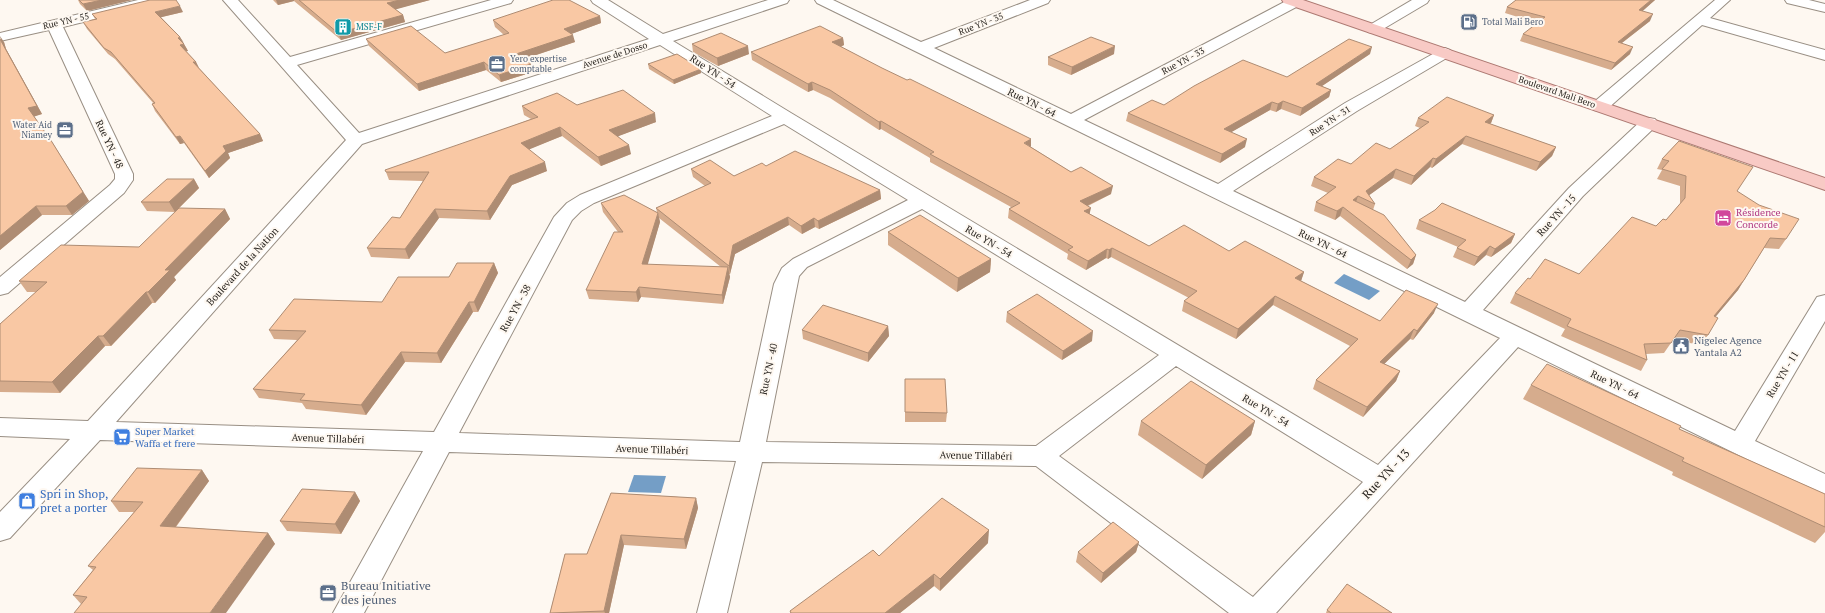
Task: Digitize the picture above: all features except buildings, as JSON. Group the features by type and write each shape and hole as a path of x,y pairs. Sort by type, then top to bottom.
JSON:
{"main road":[{"name":"Boulevard Mali Bero","path":"1322,0 1445,53 1825,168"},
{"name":"Boulevard Mali Bero","path":"1292,1 1379,25 1606,101 1649,123 1825,184"}],"street":[{"name":"Rue YN - 55","path":"0,37 156,0"},
{"path":"230,0 356,140"},
{"path":"286,62 506,0"},
{"name":"Rue YN - 54","path":"598,0 922,201 1381,480"},
{"name":"Avenue de Dosso","path":"356,140 782,0"},
{"name":"Rue YN - 64","path":"822,0 1825,486"},
{"name":"Rue YN - 35","path":"920,48 1043,0"},
{"path":"1379,25 1422,0"},
{"path":"1606,101 1723,0"},
{"path":"1792,0 1825,8"},
{"name":"Rue YN - 33","path":"1070,121 1292,1"},
{"path":"1700,20 1825,55"},
{"name":"Rue YN - 48","path":"0,288 117,189 124,180 124,174 54,24"},
{"name":"Rue YN - 31","path":"1219,192 1351,108 1445,53"},
{"name":"Rue YN - 38","path":"348,613 564,217 574,207 587,199 785,117"},
{"name":"Rue YN - 15","path":"1468,313 1576,192 1649,123"},
{"name":"Boulevard de la Nation","path":"0,530 94,430 356,140"},
{"name":"Rue YN - 40","path":"712,613 751,452 785,284 789,273 800,264 922,201"},
{"name":"Rue YN - 11","path":"1740,445 1825,302"},
{"name":"Rue YN - 13","path":"1257,613 1515,336"},
{"path":"1175,355 1041,456 1252,613"},
{"name":"Avenue Tillabéri","path":"0,427 751,452 1041,456"}],"water":[{"path":"1344,274 1380,291 1369,300 1334,283"},
{"path":"634,475 666,476 661,493 628,492"}],"place":[{"name":"Total Mali Bero","path":"1469,22"},
{"name":"MSF-F","path":"343,27"},
{"name":"Yero expertise comptable","path":"497,64"},
{"name":"Water Aid Niamey","path":"65,130"},
{"name":"Résidence Concorde","path":"1723,218"},
{"name":"Nigelec Agence Yantala A2","path":"1681,346"},
{"name":"Super Market Waffa et frere","path":"122,437"},
{"name":"Spri in Shop, pret a porter","path":"27,501"},
{"name":"Bureau Initiative des jeunes","path":"328,593"}]}
